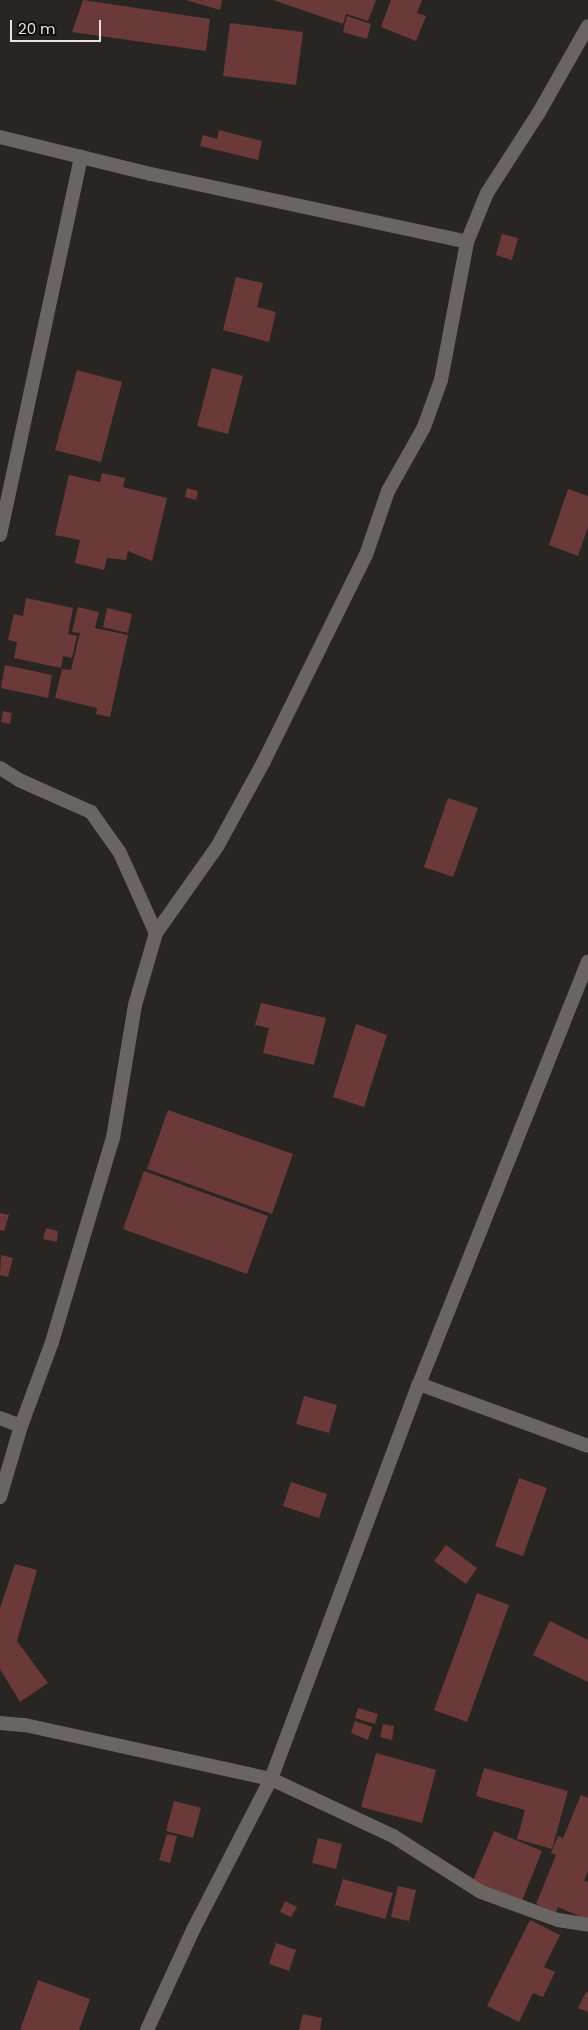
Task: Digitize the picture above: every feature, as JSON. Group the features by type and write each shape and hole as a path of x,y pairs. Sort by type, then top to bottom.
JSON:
{"street":[{"path":"0,1497 21,1426 52,1342 113,1138 135,1005 156,933 231,821 366,555 388,491 424,427 441,380 467,242 487,193 538,114 588,26"},
{"path":"0,137 467,242"},
{"path":"0,535 81,156"},
{"path":"0,768 19,780 91,812 120,853 156,933"},
{"path":"147,2030 194,1928 272,1779 419,1384 588,962"},
{"path":"419,1384 588,1446"},
{"path":"0,1418 21,1426"},
{"path":"0,1723 34,1727 272,1779 393,1836 481,1892 558,1920 588,1925"}],"building":[{"path":"83,0 210,19 206,51 72,32"},
{"path":"186,0 222,0 220,10"},
{"path":"273,0 376,0 368,21 346,14 343,24"},
{"path":"391,0 422,0 417,13 426,16 416,41 381,27"},
{"path":"347,16 371,24 367,39 343,32"},
{"path":"230,23 303,32 296,85 223,76"},
{"path":"219,130 262,141 258,160 200,146 203,135 217,139"},
{"path":"502,234 518,238 512,260 496,255"},
{"path":"236,277 263,283 257,307 276,312 269,342 223,330"},
{"path":"212,368 243,376 228,434 197,426"},
{"path":"77,370 122,382 101,462 55,450"},
{"path":"102,473 125,478 123,487 167,498 152,561 128,551 126,560 107,558 104,570 75,563 80,540 55,535 69,475 100,482"},
{"path":"187,488 198,491 196,500 185,497"},
{"path":"568,489 588,496 588,527 578,556 549,545"},
{"path":"26,598 73,608 68,634 77,636 72,658 63,656 61,668 14,658 17,642 8,640 14,614 23,616"},
{"path":"78,607 99,612 95,628 128,635 110,717 96,714 97,708 55,698 62,669 71,670 80,633 72,632"},
{"path":"107,608 132,614 128,633 103,627"},
{"path":"5,665 52,675 48,698 1,688"},
{"path":"3,711 12,713 10,724 1,722"},
{"path":"448,798 478,808 453,877 424,867"},
{"path":"261,1003 326,1018 314,1065 263,1053 269,1028 255,1025"},
{"path":"356,1024 387,1035 364,1107 333,1097"},
{"path":"168,1110 293,1154 272,1214 147,1169"},
{"path":"144,1171 268,1216 247,1274 123,1229"},
{"path":"0,1213 9,1215 4,1231 0,1230"},
{"path":"46,1228 58,1231 57,1242 43,1239"},
{"path":"1,1255 13,1258 8,1277 0,1275"},
{"path":"304,1396 337,1405 329,1433 296,1424"},
{"path":"519,1478 547,1488 523,1556 495,1546"},
{"path":"291,1482 327,1494 319,1518 283,1506"},
{"path":"446,1545 477,1568 466,1584 434,1561"},
{"path":"15,1564 37,1570 17,1641 48,1683 20,1702 0,1669 0,1608"},
{"path":"477,1593 509,1605 467,1722 434,1710"},
{"path":"550,1621 588,1640 588,1682 533,1655"},
{"path":"358,1708 378,1714 375,1724 355,1718"},
{"path":"355,1721 372,1727 368,1740 351,1733"},
{"path":"383,1724 394,1726 392,1740 380,1737"},
{"path":"376,1753 436,1770 422,1823 361,1807"},
{"path":"484,1768 568,1791 552,1849 517,1839 525,1810 476,1796"},
{"path":"581,1795 588,1798 588,1871 584,1881 588,1882 588,1920 558,1907 556,1912 536,1904 556,1855 551,1853 558,1836 563,1838"},
{"path":"174,1801 201,1808 193,1838 166,1831"},
{"path":"494,1831 542,1851 521,1903 472,1883"},
{"path":"167,1834 177,1836 170,1863 159,1860"},
{"path":"318,1838 342,1844 336,1869 312,1863"},
{"path":"343,1879 393,1893 385,1919 335,1905"},
{"path":"398,1886 416,1890 409,1921 391,1917"},
{"path":"285,1901 297,1907 291,1917 280,1912"},
{"path":"530,1920 560,1935 544,1967 555,1972 543,1997 533,1993 519,2022 487,2006"},
{"path":"276,1943 296,1950 289,1971 269,1964"},
{"path":"38,1980 90,1999 79,2030 20,2030"},
{"path":"586,1992 588,1993 588,2012 578,2008"},
{"path":"303,2014 322,2018 320,2030 299,2030"}]}
